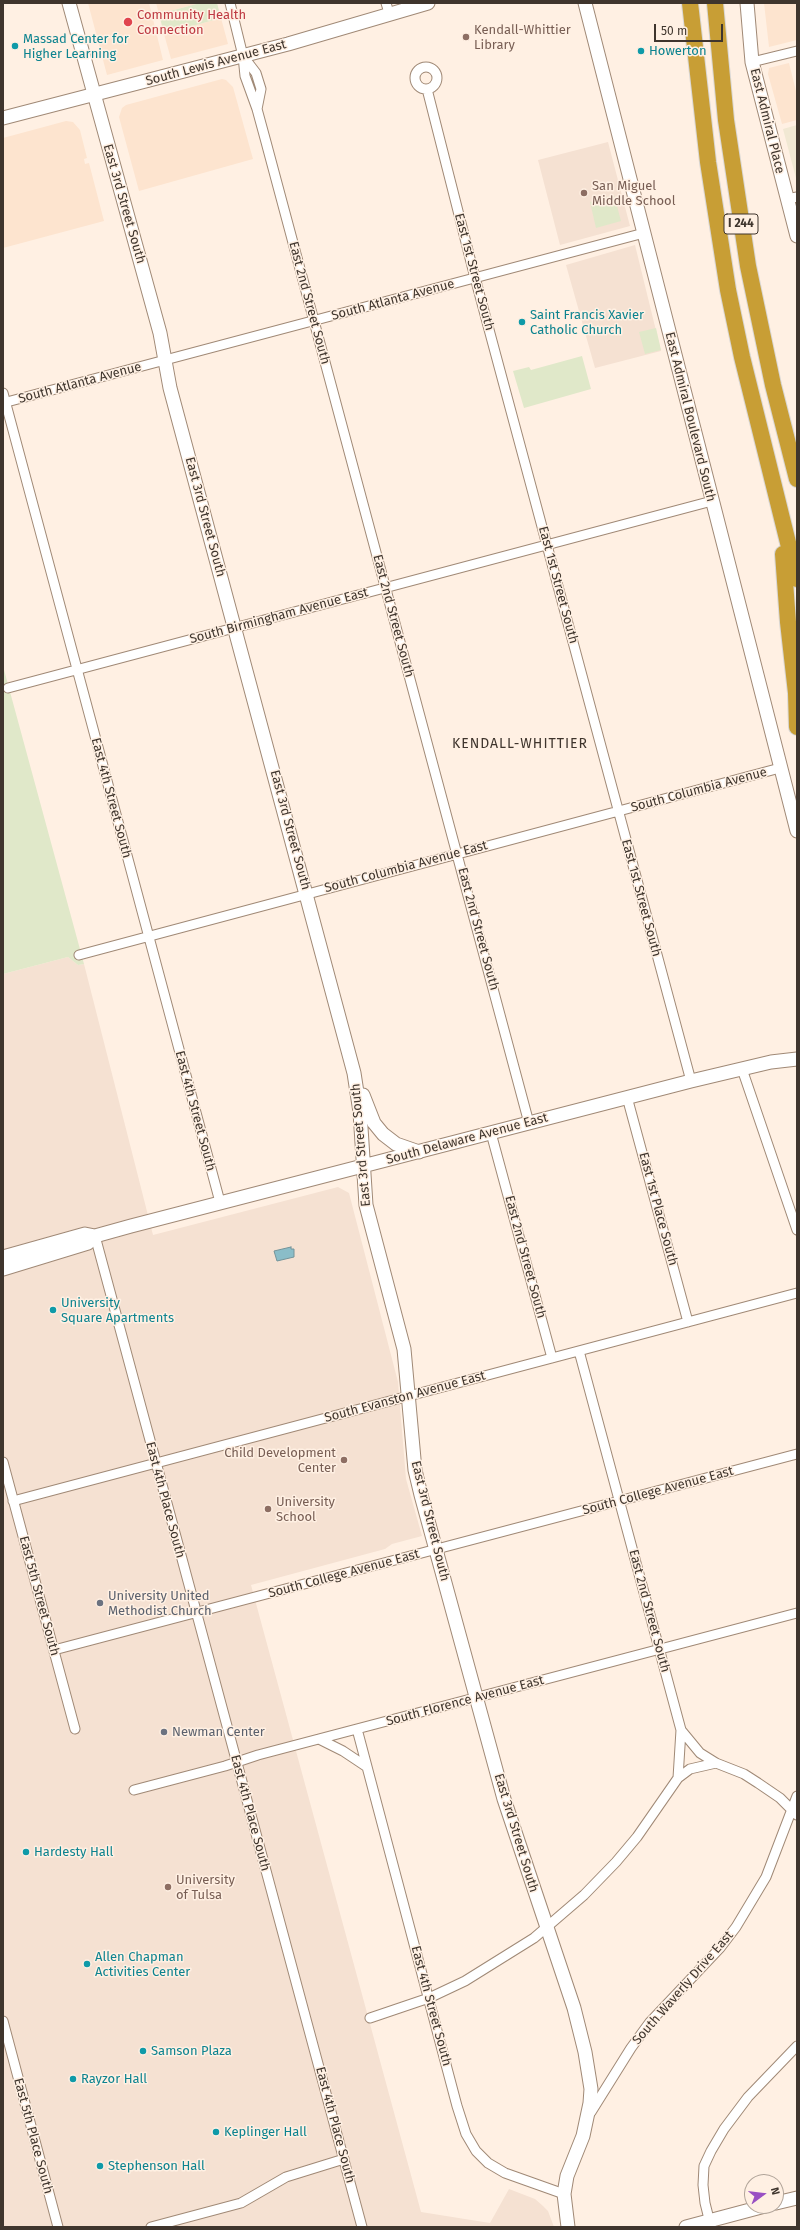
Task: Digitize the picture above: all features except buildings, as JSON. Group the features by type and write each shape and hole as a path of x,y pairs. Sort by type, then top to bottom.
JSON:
{"highway":[{"name":"I 244","path":"690,3 707,155 728,290 742,357 797,579"},
{"name":"I 244","path":"715,3 726,120 748,266 762,334 797,479"},
{"path":"780,510 788,622 796,686 797,727"}],"street":[{"name":"East 3rd Street South","path":"69,3 93,95 160,334 170,388 354,1073 360,1112 367,1211 404,1349 415,1470 504,1799 574,2008 585,2052 591,2089 587,2118 567,2176 564,2194"},
{"name":"East 2nd Street South","path":"230,3 243,56 256,73 261,89 257,109 530,1123"},
{"name":"South Lewis Avenue East","path":"3,118 243,56 388,8 428,3"},
{"name":"East Admiral Boulevard South","path":"585,3 644,233 649,260 797,831"},
{"name":"East Admiral Place","path":"746,3 752,62 792,198 797,236"},
{"path":"752,62 797,51"},
{"name":"East 1st Street South","path":"427,89 475,278 691,1081"},
{"name":"South Atlanta Avenue","path":"4,403 644,233"},
{"name":"East 4th Street South","path":"3,394 4,403 220,1202"},
{"name":"South Birmingham Avenue East","path":"8,688 712,501"},
{"name":"South Columbia Avenue","path":"618,811 780,768"},
{"name":"South Columbia Avenue East","path":"79,955 618,811"},
{"name":"South Delaware Avenue East","path":"771,1062 797,1049"},
{"name":"South Delaware Avenue East","path":"3,1257 85,1234 95,1236 220,1202 363,1167 691,1081 771,1062 797,1059"},
{"path":"742,1069 797,1230"},
{"path":"354,1073 374,1123 383,1134 396,1144 419,1152"},
{"name":"East 1st Place South","path":"627,1097 688,1322"},
{"name":"East 2nd Street South","path":"491,1133 552,1358"},
{"name":"South Delaware Avenue East","path":"3,1269 88,1243 95,1236"},
{"name":"East 4th Place South","path":"95,1236 195,1613 362,2227"},
{"name":"South Evanston Avenue East","path":"13,1501 797,1293"},
{"name":"East 2nd Street South","path":"579,1352 681,1730 700,1753 716,1763 744,1774 780,1798 794,1812"},
{"name":"South College Avenue East","path":"54,1650 797,1454"},
{"name":"East 5th Street South","path":"3,1462 75,1729"},
{"name":"South Florence Avenue East","path":"134,1790 319,1739 797,1613"},
{"name":"East 4th Street South","path":"357,1729 457,2106 466,2134 476,2151 488,2163 505,2173 564,2194"},
{"path":"678,1778 681,1730"},
{"path":"319,1739 342,1750 366,1767"},
{"path":"370,2018 429,1998 486,1969 546,1928 584,1895 616,1862 637,1837 678,1778 690,1769 716,1763"},
{"name":"South Waverly Drive East","path":"587,2118 626,2054 650,2022 720,1948 736,1927 766,1877 794,1812 797,1796"},
{"name":"East 5th Place South","path":"3,2021 58,2227"},
{"path":"711,2224 703,2185 704,2166 711,2151 724,2128 748,2097 797,2046"},
{"path":"151,2227 241,2203 286,2177 344,2159"},
{"path":"564,2194 568,2227"},
{"path":"784,2201 797,2198"},
{"path":"686,2227 711,2224 744,2213"}],"shaded area":[{"path":"88,3 149,3 163,60 107,75"},
{"path":"156,3 200,3 159,14"},
{"path":"764,3 797,3 797,40 769,47"},
{"path":"221,18 228,44 171,59 164,34"},
{"path":"789,63 797,95 797,120 782,124 768,74 769,68"},
{"path":"222,79 226,80 233,87 253,159 139,191 119,117 122,108 126,105"},
{"path":"66,121 73,122 80,130 87,158 84,159 85,164 89,163 104,221 3,248 3,138"},
{"path":"797,125 797,182 783,129"},
{"name":"San Miguel Middle School","path":"608,142 630,226 560,245 538,160"},
{"path":"635,245 661,351 595,368 566,265"},
{"name":"University of Tulsa","path":"68,957 78,965 84,964 153,1235 338,1187 349,1193 398,1382 406,1479 422,1536 392,1544 385,1549 251,1585 421,2212 490,2223 509,2189 535,2199 548,2211 554,2227 3,2227 3,974"}],"green space":[{"path":"200,3 217,3 221,18 164,34 159,14"},
{"path":"614,195 621,221 596,228 590,202"},
{"path":"656,328 661,350 645,354 639,332"},
{"path":"582,356 591,389 524,408 513,371 529,367 531,370"},
{"path":"3,666 84,964 78,965 68,957 3,974"}],"water":[{"path":"291,1247 291,1249 294,1249 294,1257 277,1261 274,1251"}],"place":[{"name":"Community Health Connection","path":"128,22"},
{"name":"Kendall-Whittier Library","path":"466,37"},
{"name":"Massad Center for Higher Learning","path":"15,46"},
{"name":"Howerton","path":"641,51"},
{"name":"San Miguel Middle School","path":"584,193"},
{"name":"Saint Francis Xavier Catholic Church","path":"522,322"},
{"name":"University Square Apartments","path":"53,1310"},
{"name":"Child Development Center","path":"344,1460"},
{"name":"University School","path":"268,1509"},
{"name":"University United Methodist Church","path":"100,1603"},
{"name":"Newman Center","path":"164,1732"},
{"name":"Hardesty Hall","path":"26,1852"},
{"name":"University of Tulsa","path":"168,1887"},
{"name":"Allen Chapman Activities Center","path":"87,1964"},
{"name":"Samson Plaza","path":"143,2051"},
{"name":"Rayzor Hall","path":"73,2079"},
{"name":"Keplinger Hall","path":"216,2132"},
{"name":"Stephenson Hall","path":"100,2166"}],"district":[{"name":"KENDALL-WHITTIER","path":"520,744"}]}
